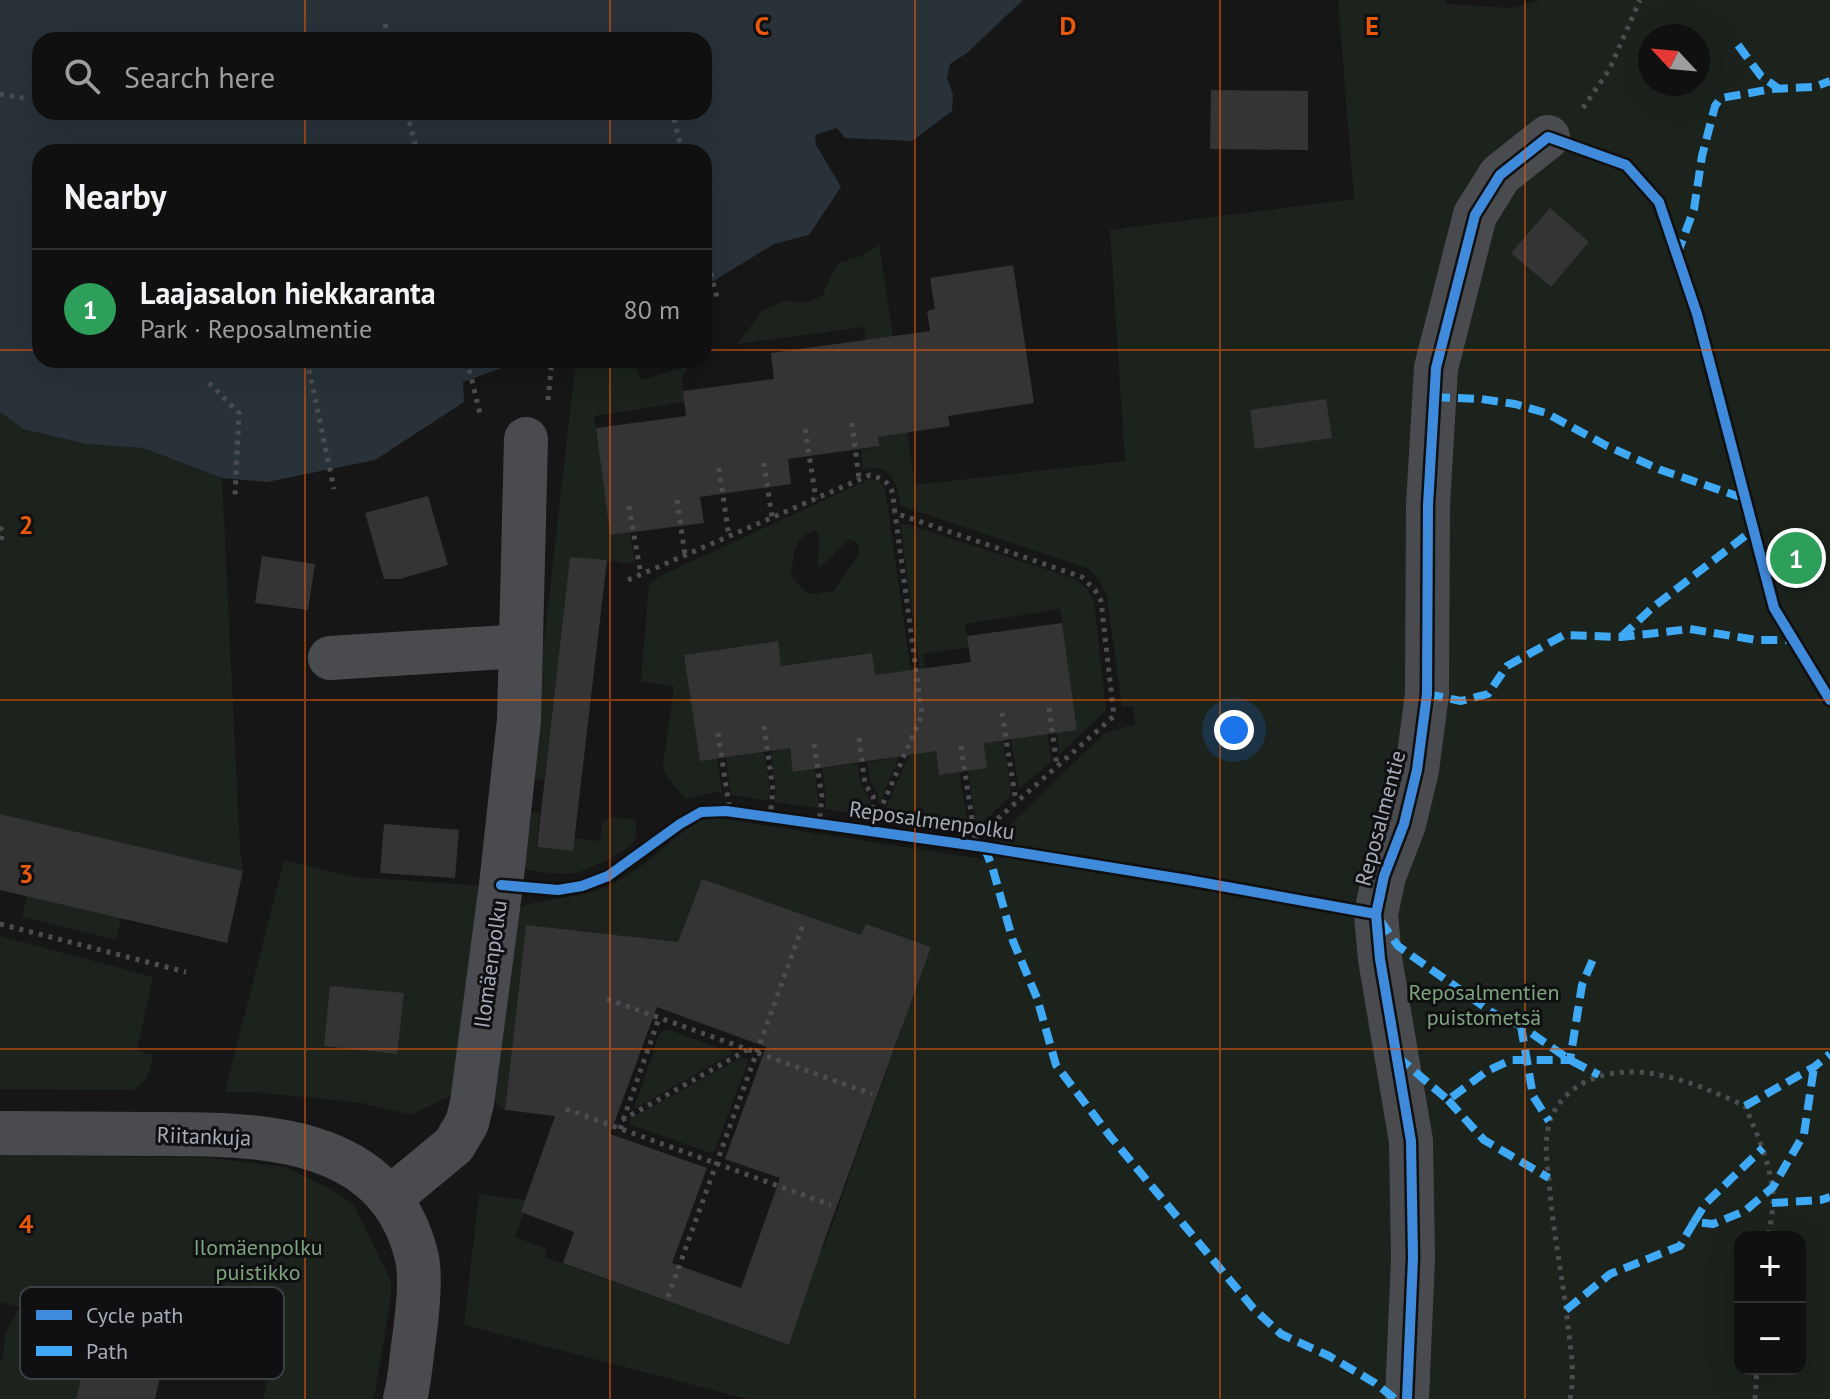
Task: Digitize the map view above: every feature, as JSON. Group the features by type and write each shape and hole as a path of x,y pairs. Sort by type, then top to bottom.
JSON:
{"street":[{"name":"Reposalmentie","path":"1407,1399 1413,1258 1411,1141 1380,959 1376,914 1384,876 1404,824 1417,770 1427,694 1428,505 1436,368 1475,215 1500,175 1548,137"},
{"name":"Ilomäenpolku","path":"390,1198 448,1150 467,1123 472,1103 519,720 526,439"},
{"path":"330,658 521,646"},
{"name":"Riitankuja","path":"0,1133 205,1134 273,1138 323,1151 350,1164 363,1171 390,1198"},
{"path":"390,1198 407,1228 417,1257 418,1313 405,1399"}],"path":[{"path":"1548,137 1582,108 1609,70 1640,0"},
{"path":"385,24 387,32"},
{"path":"0,94 28,99"},
{"path":"409,120 415,144"},
{"path":"674,120 680,144"},
{"path":"712,277 718,302"},
{"path":"309,368 334,489"},
{"path":"469,368 481,418"},
{"path":"209,383 239,413 235,496"},
{"path":"852,423 859,479"},
{"path":"805,429 816,499"},
{"path":"764,463 772,518"},
{"path":"719,468 729,537"},
{"path":"628,580 859,479 870,475 884,479 891,489 895,513 922,715 871,831"},
{"path":"677,500 685,555"},
{"path":"629,506 641,575"},
{"path":"895,513 1082,577 1101,601 1114,716 972,842"},
{"path":"0,527 3,532 0,545"},
{"path":"1049,708 1057,767"},
{"path":"1002,713 1016,802"},
{"path":"764,726 773,790 770,817"},
{"path":"718,733 730,812"},
{"path":"859,738 865,784 873,796 871,831"},
{"path":"814,744 822,797 819,824"},
{"path":"961,746 972,842"},
{"path":"714,812 743,814"},
{"path":"757,816 782,819"},
{"path":"668,1297 804,922"},
{"path":"0,924 186,972"},
{"path":"607,999 872,1094"},
{"path":"620,1129 659,1018"},
{"path":"622,1120 747,1050"},
{"path":"1570,1399 1574,1379 1551,1214 1546,1139 1549,1121 1575,1086 1599,1075 1646,1072 1705,1088 1745,1106 1763,1148 1773,1187 1769,1231"},
{"path":"566,1109 831,1205"},
{"path":"1755,1399 1757,1375"}],"green space":[{"name":"Reposalmentien puistometsä","path":"1338,0 1445,0 1447,4 1511,8 1541,0 1830,0 1830,1399 747,1399 464,1325 479,1194 525,1200 521,1212 524,1213 515,1237 547,1249 545,1257 789,1345 801,1310 815,1245 824,1247 903,1025 882,984 913,996 931,947 866,924 861,935 702,879 688,915 698,966 625,936 526,925 505,1110 492,1097 514,910 533,903 589,893 612,884 650,859 697,820 711,817 989,860 998,836 1105,733 1135,724 1133,706 1122,707 1107,597 1099,580 1089,569 901,506 891,476 880,469 863,470 861,450 880,446 864,327 737,344 760,312 784,301 808,302 823,295 839,263 861,256 879,244 915,485 1125,461 1110,230 1354,199"},
{"path":"575,368 637,368 641,380 688,368 682,377 685,402 594,416 610,535 630,533 635,564 570,557 544,780 536,779 529,773"},
{"path":"0,412 23,429 86,444 143,448 222,478 243,871 0,814"},
{"path":"870,479 879,481 885,489 911,671 875,677 872,653 781,666 777,641 684,655 700,760 717,757 722,793 686,800 667,777 663,766 674,686 641,682 649,584 658,577","holes":["816,530 819,536 819,568 850,539 858,543 859,555 834,591 809,594 798,585 791,568 799,541"]},
{"path":"900,524 1076,579 1094,601 1106,710 1059,755 1057,732 1077,729 1060,609 965,624 969,647 923,654 939,774 959,772 969,830 882,818 926,715"},
{"path":"917,713 879,805 867,762 887,759 881,714"},
{"path":"1047,734 1052,761 1019,789 1011,739"},
{"path":"1003,739 1011,795 977,828 968,771 987,768 984,742"},
{"path":"789,745 794,772 815,769 818,808 775,802 770,749"},
{"path":"764,752 770,791 768,801 731,795 726,757"},
{"path":"858,763 861,784 870,800 869,816 825,809 822,768"},
{"path":"540,813 536,847 572,851 574,838 600,841 602,821 612,817 635,820 636,837 617,855 580,871 569,874 523,869 524,818"},
{"path":"284,860 354,877 486,886 460,1091 411,1115 362,1103 225,1092"},
{"path":"27,896 121,918 116,940 22,917"},
{"path":"0,936 153,977 137,1050 153,1055 142,1084 132,1090 0,1089"},
{"path":"669,1030 733,1053 634,1109 659,1035"},
{"path":"742,1057 748,1062 714,1152 631,1125 630,1119"},
{"name":"Ilomäenpolku puistikko","path":"0,1155 213,1158 285,1167 327,1187 354,1205 391,1281 374,1399 263,1399 268,1379 284,1379 284,1287 20,1287 20,1307 0,1302"},
{"name":"Ilomäenpolku puistikko","path":"20,1307 20,1379 81,1379 76,1399 0,1399 0,1361 5,1334"}],"shaded area":[{"path":"0,0 1023,0 967,53 950,64 947,78 953,95 952,111 912,141 845,138 837,128 815,135 816,145 841,187 809,235 774,244 712,282 712,144 32,144 32,368 501,368 463,382 464,402 375,460 267,482 222,478 143,448 86,444 23,429 0,412"}],"building":[{"path":"1211,90 1308,91 1308,150 1210,149"},
{"path":"1550,208 1589,242 1551,287 1511,253"},
{"path":"1013,265 1034,403 948,416 950,426 878,437 880,446 788,459 791,484 700,497 704,523 610,535 596,428 686,416 683,391 774,379 771,353 930,331 927,311 935,309 930,278"},
{"path":"1326,399 1332,438 1255,449 1250,410"},
{"path":"428,496 448,565 400,579 384,579 365,513"},
{"path":"262,556 315,564 308,610 255,603"},
{"path":"570,557 607,560 573,851 537,847"},
{"path":"1062,623 1077,730 984,743 987,768 939,775 936,751 793,772 790,748 700,761 684,655 778,641 781,666 872,653 875,675 971,662 967,636"},
{"path":"0,814 243,871 227,943 0,890"},
{"path":"384,824 459,830 455,878 380,873"},
{"path":"702,879 861,935 866,924 931,947 789,1345 563,1263 574,1232 521,1212 555,1116 505,1110 526,925 678,942","holes":["657,1007 766,1047 725,1159 780,1178 741,1288 672,1263 707,1168 610,1134"]},
{"path":"330,986 404,993 397,1054 324,1046"},
{"path":"81,1379 160,1379 155,1399 76,1399"}],"marked path":[{"path":"1738,45 1761,76 1779,89"},
{"path":"1677,255 1694,209 1702,156 1715,106 1721,98 1772,89 1814,87 1830,81"},
{"path":"1434,397 1481,399 1546,413 1607,446 1661,470 1746,499"},
{"path":"1621,637 1652,608 1754,529"},
{"path":"1427,694 1461,701 1488,694 1507,666 1564,635 1621,637 1690,629 1756,640 1793,640"},
{"path":"984,847 1013,941 1037,998 1056,1065 1110,1136 1253,1308 1281,1334 1329,1356 1375,1383 1395,1399"},
{"path":"1380,920 1398,946 1493,1013 1521,1026 1570,1060 1599,1075"},
{"path":"1397,1056 1448,1100 1487,1071 1511,1060 1570,1060 1582,985 1594,957"},
{"path":"1521,1026 1533,1096 1549,1121"},
{"path":"1745,1106 1814,1067 1830,1054"},
{"path":"1566,1310 1610,1274 1680,1246 1694,1222 1713,1224 1745,1211 1773,1187 1804,1134 1814,1067"},
{"path":"1448,1100 1484,1140 1549,1178"},
{"path":"1694,1222 1706,1203 1763,1148"},
{"path":"1772,1203 1830,1197"}],"cycle path":[{"path":"1407,1399 1413,1258 1411,1141 1380,959 1376,914 1384,876 1404,824 1417,770 1427,694 1428,505 1436,368 1475,215 1500,175 1548,137 1626,165 1659,202 1697,314 1774,608 1830,700"},
{"name":"Reposalmenpolku","path":"501,885 558,890 582,886 608,876 701,812 726,811 984,847 1376,914"}],"place":[{"name":"Laajasalon hiekkaranta","path":"1796,558"}]}
